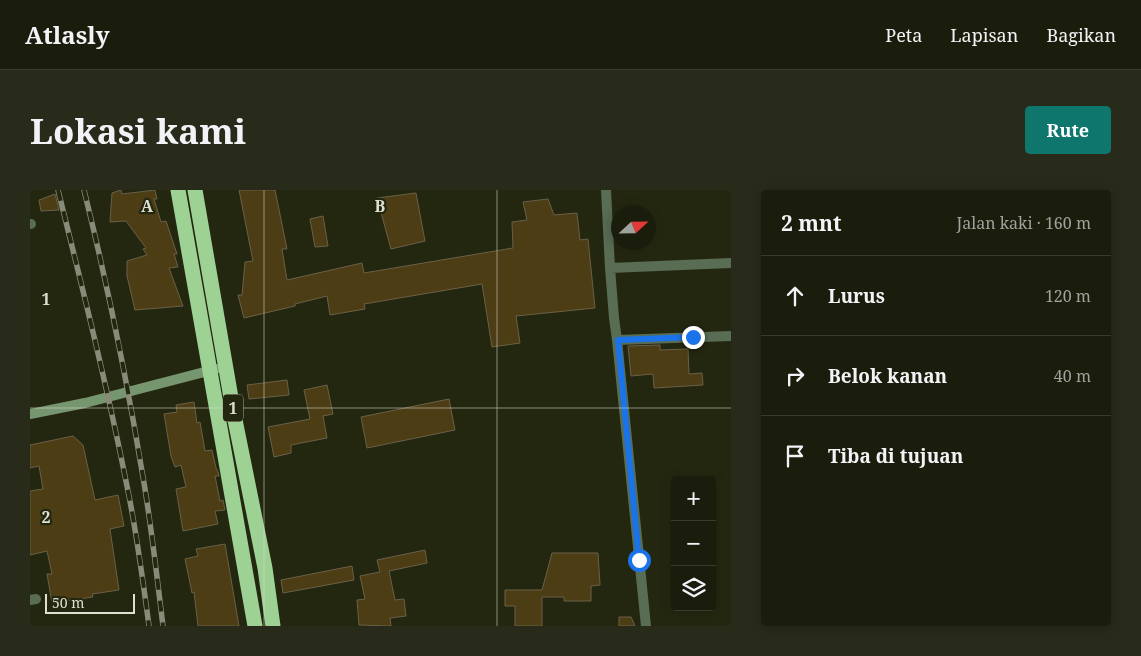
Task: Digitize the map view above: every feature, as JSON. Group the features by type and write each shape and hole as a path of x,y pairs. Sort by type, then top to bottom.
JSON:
{"highway":[{"name":"1","path":"178,190 255,626"},
{"name":"1","path":"195,190 265,568 273,626"}],"main road":[{"path":"30,414 85,404 209,370 227,368"}],"street":[{"path":"606,190 614,318 618,340 646,626"},
{"path":"610,268 731,263"},
{"path":"618,340 731,336"}],"building":[{"path":"121,190 122,194 155,190 157,199 154,199 161,222 166,221 177,254 174,254 178,267 169,268 183,306 135,310 127,276 127,261 147,255 143,249 146,248 126,221 110,222 112,193"},
{"path":"239,190 275,190 287,249 282,249 287,280 362,263 364,273 513,248 512,222 527,220 523,202 548,199 554,215 577,213 580,240 588,239 595,308 516,316 520,343 492,347 482,284 364,304 365,309 330,315 327,296 244,318 238,295 242,295 245,262 253,261"},
{"path":"416,193 425,241 391,249 377,198"},
{"path":"55,194 59,210 41,211 39,200"},
{"path":"323,216 328,246 315,247 310,219"},
{"path":"660,345 660,350 688,349 689,374 702,373 703,385 654,388 653,374 631,376 628,346"},
{"path":"287,380 289,395 249,399 247,385"},
{"path":"327,385 333,414 323,416 327,438 291,445 291,453 274,457 268,427 310,419 304,390"},
{"path":"449,399 455,430 367,448 361,417"},
{"path":"194,402 197,423 200,422 205,451 212,450 219,476 215,476 220,501 223,500 225,510 215,511 218,524 183,531 176,489 186,487 181,465 175,467 171,456 164,414 177,412 176,405"},
{"path":"73,436 83,445 95,500 118,495 124,526 110,529 119,590 92,594 93,597 52,603 47,574 52,574 47,551 30,555 30,491 43,489 39,466 30,468 30,445"},
{"path":"225,544 239,626 198,626 194,592 192,593 185,559 198,556 196,549"},
{"path":"425,550 427,563 389,571 395,600 404,599 406,616 390,618 391,626 359,625 357,600 365,599 360,576 380,572 377,560"},
{"path":"552,553 598,553 600,585 591,586 591,601 564,601 564,597 542,597 542,626 515,626 515,606 505,606 505,590 542,590"},
{"path":"352,566 354,580 283,593 281,580"},
{"path":"619,617 631,617 635,626 619,626"}],"railway":[{"path":"58,190 95,340 120,453 140,558 149,626"},
{"path":"84,190 117,336 131,410 150,519 163,626"}],"route":[{"path":"639,560 618,340 693,337"}]}
